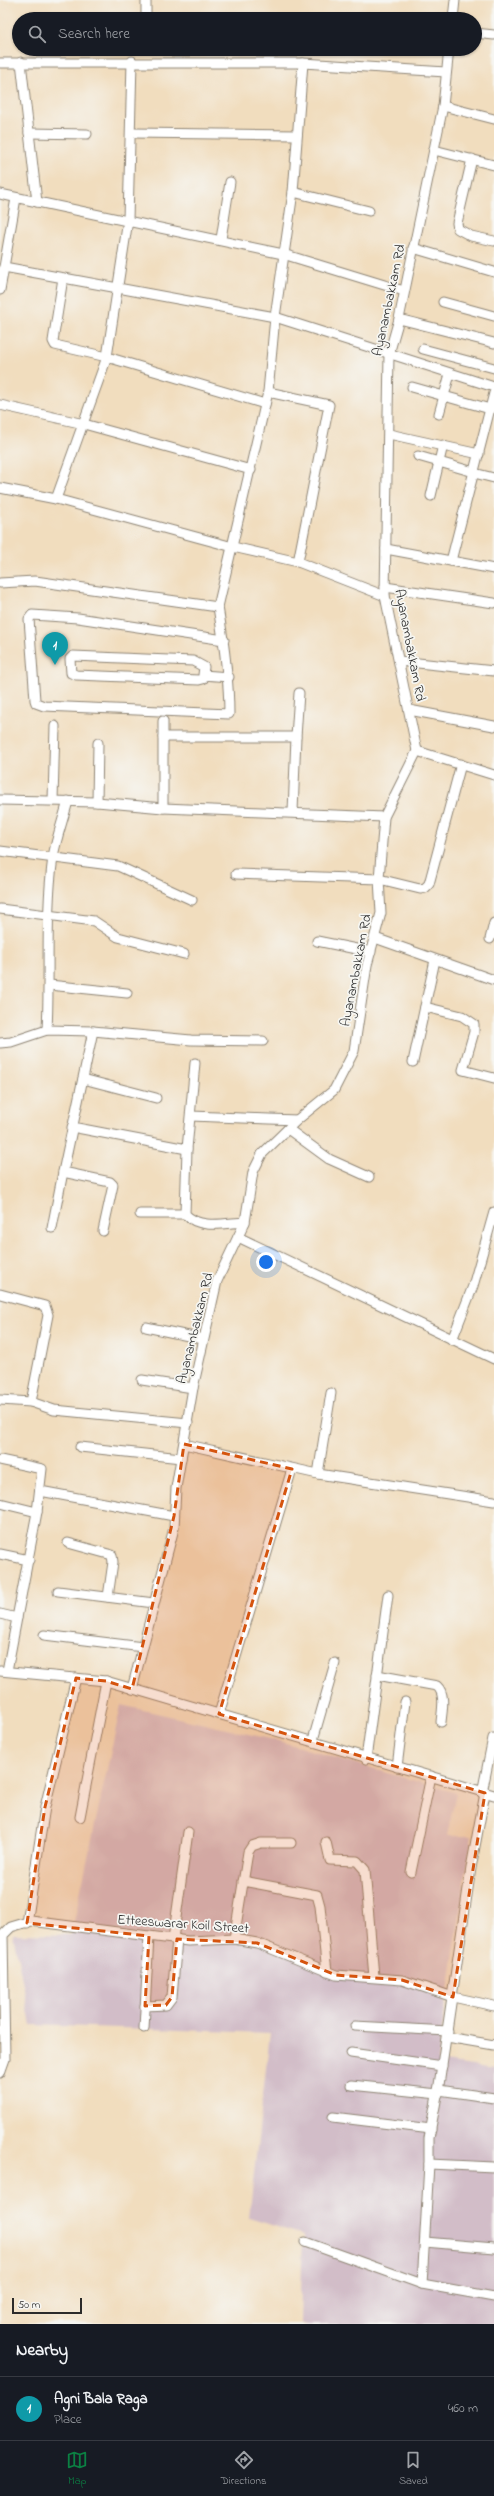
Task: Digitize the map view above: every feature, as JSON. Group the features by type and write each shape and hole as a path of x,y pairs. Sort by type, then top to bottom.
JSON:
{"street":[{"path":"146,0 146,12"},
{"path":"454,12 455,0"},
{"path":"482,34 494,35"},
{"name":"Ayanambakkam Rd","path":"132,1689 174,1528 176,1488 193,1388 217,1281 245,1222 253,1172 262,1154 297,1120 334,1090 354,1051 371,952 381,913 379,879 384,817 417,751 385,591 389,434 389,354 399,319 443,106 448,56"},
{"path":"0,63 132,61 303,63 446,72"},
{"path":"56,499 107,357 119,287 128,220 132,133 132,61"},
{"path":"21,62 37,202"},
{"path":"224,640 78,618 32,615 29,619 36,704 44,706 229,714 229,677 224,640 218,607 268,392 274,317 293,192 303,63"},
{"path":"443,106 494,119"},
{"path":"29,133 87,134"},
{"path":"132,133 297,135"},
{"path":"434,150 494,165"},
{"path":"472,159 457,223 458,229 471,236 494,241"},
{"path":"221,239 230,182"},
{"path":"293,192 369,211"},
{"path":"0,194 221,239 283,254 404,291"},
{"path":"0,290 16,198"},
{"path":"413,248 494,272"},
{"path":"4,267 119,287 274,317 336,335 389,354 494,387"},
{"path":"63,278 53,344 107,357 265,404"},
{"path":"443,302 494,316"},
{"path":"399,319 494,344"},
{"path":"423,349 494,368"},
{"path":"439,414 450,374"},
{"path":"412,387 491,411"},
{"path":"268,392 329,405 298,562"},
{"path":"451,561 491,411 494,393"},
{"path":"0,405 84,424 251,470"},
{"path":"389,434 479,454"},
{"path":"431,496 443,445"},
{"path":"418,456 440,461 474,473 494,478"},
{"path":"0,488 56,499 233,547 298,562 385,591 494,603"},
{"path":"386,549 494,569"},
{"path":"0,583 35,581 218,607"},
{"path":"73,656 193,661 200,662 204,666 203,675 203,679 198,680 76,674 71,672 69,660 73,656"},
{"path":"399,661 494,671"},
{"path":"203,675 229,677"},
{"path":"293,812 299,693"},
{"path":"409,710 494,726"},
{"path":"163,721 163,808"},
{"path":"53,802 55,726"},
{"path":"163,738 296,737"},
{"path":"97,802 98,743"},
{"path":"417,751 494,774"},
{"path":"236,874 379,879 420,889 425,888 429,884 460,764"},
{"path":"0,800 97,802 163,808 293,812 384,817"},
{"path":"47,1030 49,985 48,914 53,856 68,801"},
{"path":"0,851 53,856 118,866 192,900"},
{"path":"0,909 94,921 118,937 184,954"},
{"path":"490,939 494,923"},
{"path":"375,938 494,980"},
{"path":"317,941 371,952"},
{"path":"414,1062 435,960"},
{"path":"49,985 127,993"},
{"path":"425,1007 462,1016 474,1024 474,1032 463,1070 494,1078"},
{"path":"0,1043 11,1042 47,1030 93,1031 191,1040 263,1041"},
{"path":"52,1228 93,1031"},
{"path":"195,1063 187,1149 185,1214 190,1220 204,1225 245,1222"},
{"path":"82,1079 156,1098"},
{"path":"191,1116 297,1120"},
{"path":"72,1127 187,1149"},
{"path":"288,1129 329,1159 369,1177"},
{"path":"63,1172 110,1182 113,1185 103,1231"},
{"path":"452,1340 473,1286 494,1212"},
{"path":"140,1214 185,1214"},
{"path":"238,1237 494,1359"},
{"path":"0,1294 45,1306 48,1315 31,1402"},
{"path":"146,1327 203,1339"},
{"path":"142,1380 193,1388"},
{"path":"318,1474 330,1392"},
{"path":"0,1400 31,1402 54,1410 188,1423"},
{"path":"184,1444 318,1474 494,1501"},
{"path":"80,1447 181,1458"},
{"path":"0,1460 42,1469 29,1560 4,1671 106,1681 314,1740 366,1759 431,1776 483,1793 494,1795"},
{"path":"219,1714 292,1469"},
{"path":"40,1491 174,1516"},
{"path":"0,1503 37,1512"},
{"path":"68,1543 112,1555 113,1562 108,1597"},
{"path":"0,1554 29,1560"},
{"path":"58,1591 154,1603"},
{"path":"366,1759 388,1595"},
{"path":"0,1614 17,1618"},
{"path":"44,1635 143,1647"},
{"path":"314,1740 335,1663"},
{"path":"377,1675 437,1686 441,1689 442,1697 441,1722"},
{"path":"27,1922 45,1807 76,1678"},
{"path":"80,1817 106,1681"},
{"path":"397,1767 405,1702"},
{"path":"422,2284 431,2129 453,1998 471,1868 493,1738"},
{"path":"411,1872 431,1776"},
{"path":"145,2006 166,2004 172,1997 175,1939 188,1832"},
{"path":"326,1842 330,1860 357,1861 365,1870 374,1977"},
{"path":"234,1939 248,1852 252,1846 261,1843 291,1843"},
{"path":"243,1880 317,1895 320,1906 327,1972"},
{"name":"Etteeswarar Koil Street","path":"0,2073 5,2059 3,1935 11,1927 27,1922 207,1942 234,1939 257,1943 336,1975 402,1980 453,1998 494,2006"},
{"path":"144,2028 149,1936"},
{"path":"355,2026 447,2034 494,2045"},
{"path":"351,2053 442,2066"},
{"path":"351,2085 494,2098"},
{"path":"333,2117 431,2129"},
{"path":"429,2164 494,2167"},
{"path":"305,2242 422,2284 494,2297"},
{"path":"425,2242 494,2248"}],"highlighted area":[{"path":"184,1444 292,1469 219,1714 485,1793 453,1997 402,1980 336,1975 257,1943 177,1939 172,1997 166,2005 145,2006 149,1936 27,1923 45,1807 76,1678 106,1681 132,1689 174,1516"}],"shaded area":[{"path":"121,1705 279,1741 456,1793 447,1836 472,1836 437,2061 494,2069 494,2324 308,2324 300,2322 303,2235 249,2218 270,2033 31,2025 13,1934 71,1935"}],"place":[{"name":"Agni Bala Raga","path":"55,665"}]}
